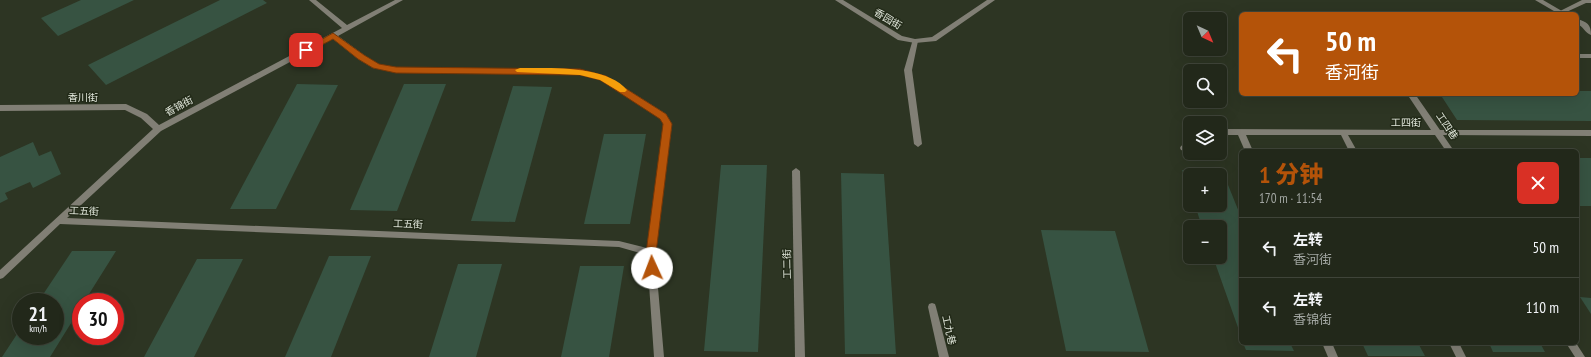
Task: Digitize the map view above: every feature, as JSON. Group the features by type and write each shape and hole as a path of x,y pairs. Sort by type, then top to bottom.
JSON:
{"street":[{"path":"312,0 346,28"},
{"name":"香锦街","path":"0,275 158,129 400,0"},
{"name":"香园街","path":"838,0 900,38 915,41 934,39 992,0"},
{"path":"1538,0 1561,12"},
{"path":"1565,12 1585,1 1591,1"},
{"path":"1579,22 1584,24 1591,33"},
{"path":"333,35 376,66 396,70 580,72 603,78 663,116 668,124 651,253 659,357"},
{"path":"915,41 908,70 918,144"},
{"path":"1579,56 1591,56"},
{"name":"工四巷","path":"1412,96 1449,149"},
{"name":"香川街","path":"0,108 126,107 144,116 158,129"},
{"name":"工四街","path":"1227,132 1591,133"},
{"path":"1241,132 1248,149"},
{"path":"1343,132 1352,149"},
{"name":"工二街","path":"796,171 800,357"},
{"name":"工五街","path":"58,221 619,244 651,253"},
{"name":"工九巷","path":"932,307 944,357"},
{"path":"1328,345 1333,357"},
{"path":"1455,345 1461,357"},
{"path":"1572,345 1580,357"}],"building":[{"path":"81,0 134,0 58,36 41,18"},
{"path":"220,0 263,0 267,3 106,85 88,65"},
{"path":"297,84 338,85 276,209 230,209"},
{"path":"404,84 446,84 397,211 350,210"},
{"path":"513,86 552,87 515,222 471,221"},
{"path":"1579,91 1591,91 1591,121 1457,120 1441,96 1579,96"},
{"path":"604,134 646,134 630,224 584,224"},
{"path":"33,142 39,156 51,151 61,174 33,188 30,182 5,193 8,199 0,203 0,157"},
{"path":"1579,158 1591,158 1591,206 1579,206"},
{"path":"721,165 767,165 758,352 704,351"},
{"path":"841,173 884,174 896,354 845,354"},
{"path":"1227,182 1239,212 1239,330 1215,264 1227,264 1227,220 1200,220 1197,212 1227,212"},
{"path":"1041,230 1115,231 1149,352 1066,351"},
{"path":"72,251 116,251 90,293 72,293 72,322 64,334 64,293 44,293"},
{"path":"329,256 371,256 331,357 285,357"},
{"path":"197,259 243,259 194,357 144,357"},
{"path":"458,264 502,264 476,357 429,357"},
{"path":"580,266 624,266 609,357 561,357"},
{"path":"1580,297 1591,298 1591,314"},
{"path":"12,342 12,345 57,345 50,357 2,357"},
{"path":"1244,345 1291,345 1294,351 1246,350"},
{"path":"1363,345 1419,345 1425,356 1368,356"},
{"path":"1490,345 1541,345 1545,352 1493,352"}],"slow traffic":[{"path":"520,70 580,72 603,78 622,90"}],"route":[{"path":"306,50 333,35 361,57 376,66 396,70 538,70 580,72 603,78 663,116 668,124 651,253 652,268"}]}
